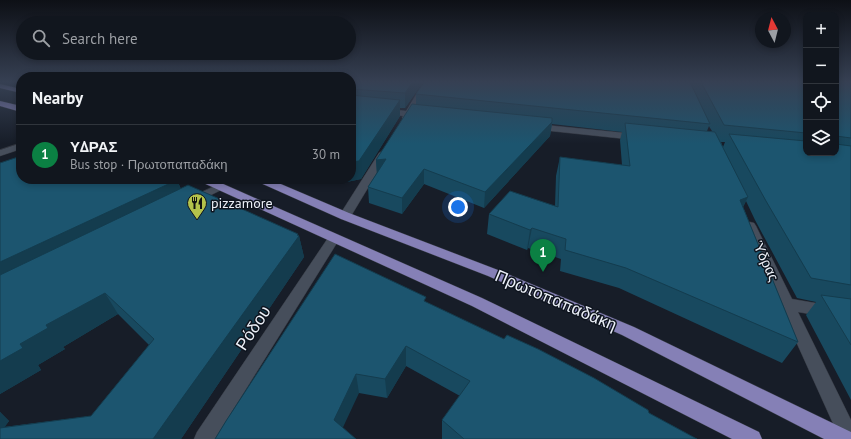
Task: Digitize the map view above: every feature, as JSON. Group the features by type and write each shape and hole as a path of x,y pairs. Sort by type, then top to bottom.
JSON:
{"main road":[{"path":"0,103 16,108"},
{"path":"213,184 478,302 752,439"},
{"name":"Πρωτοπαπαδάκη","path":"271,184 345,216 493,273 628,331 844,439"}],"street":[{"path":"401,126 416,102"},
{"path":"356,108 432,116"},
{"path":"526,126 642,138"},
{"path":"345,216 389,145"},
{"path":"0,153 16,148"},
{"path":"184,205 219,187"},
{"name":"Ύδρας","path":"746,217 850,439"},
{"name":"Ρόδου","path":"204,439 334,238"},
{"path":"786,304 851,315"}],"building":[{"path":"356,102 398,102 359,161 356,161"},
{"path":"499,102 700,102 710,124"},
{"path":"712,102 803,102 803,133 724,125"},
{"path":"839,102 851,102 851,138 839,136"},
{"path":"412,104 552,118 552,122 485,192 424,169 402,198 368,187 386,159 376,160"},
{"path":"625,123 715,132 748,197 740,200 798,342 626,268 565,250 566,239 532,228 530,230 489,214 510,191 558,207 560,157 630,166"},
{"path":"729,134 803,141 803,156 839,156 839,144 851,146 851,285 811,278"},
{"path":"16,158 16,184 168,184 0,262 0,163"},
{"path":"188,185 298,234 297,235 299,236 153,439 0,439 0,428 91,416 154,339 105,293 46,325 48,328 20,344 23,348 0,361 0,275"},
{"path":"335,254 426,297 424,301 504,339 507,335 538,349 594,378 648,410 649,413 697,439 464,439 442,420 470,381 406,346 385,379 356,374 334,420 356,439 215,439"},
{"path":"821,295 851,299 851,345"}],"place":[{"name":"pizzamore","path":"197,220"},
{"name":"ΥΔΡΑΣ","path":"543,272"}]}
